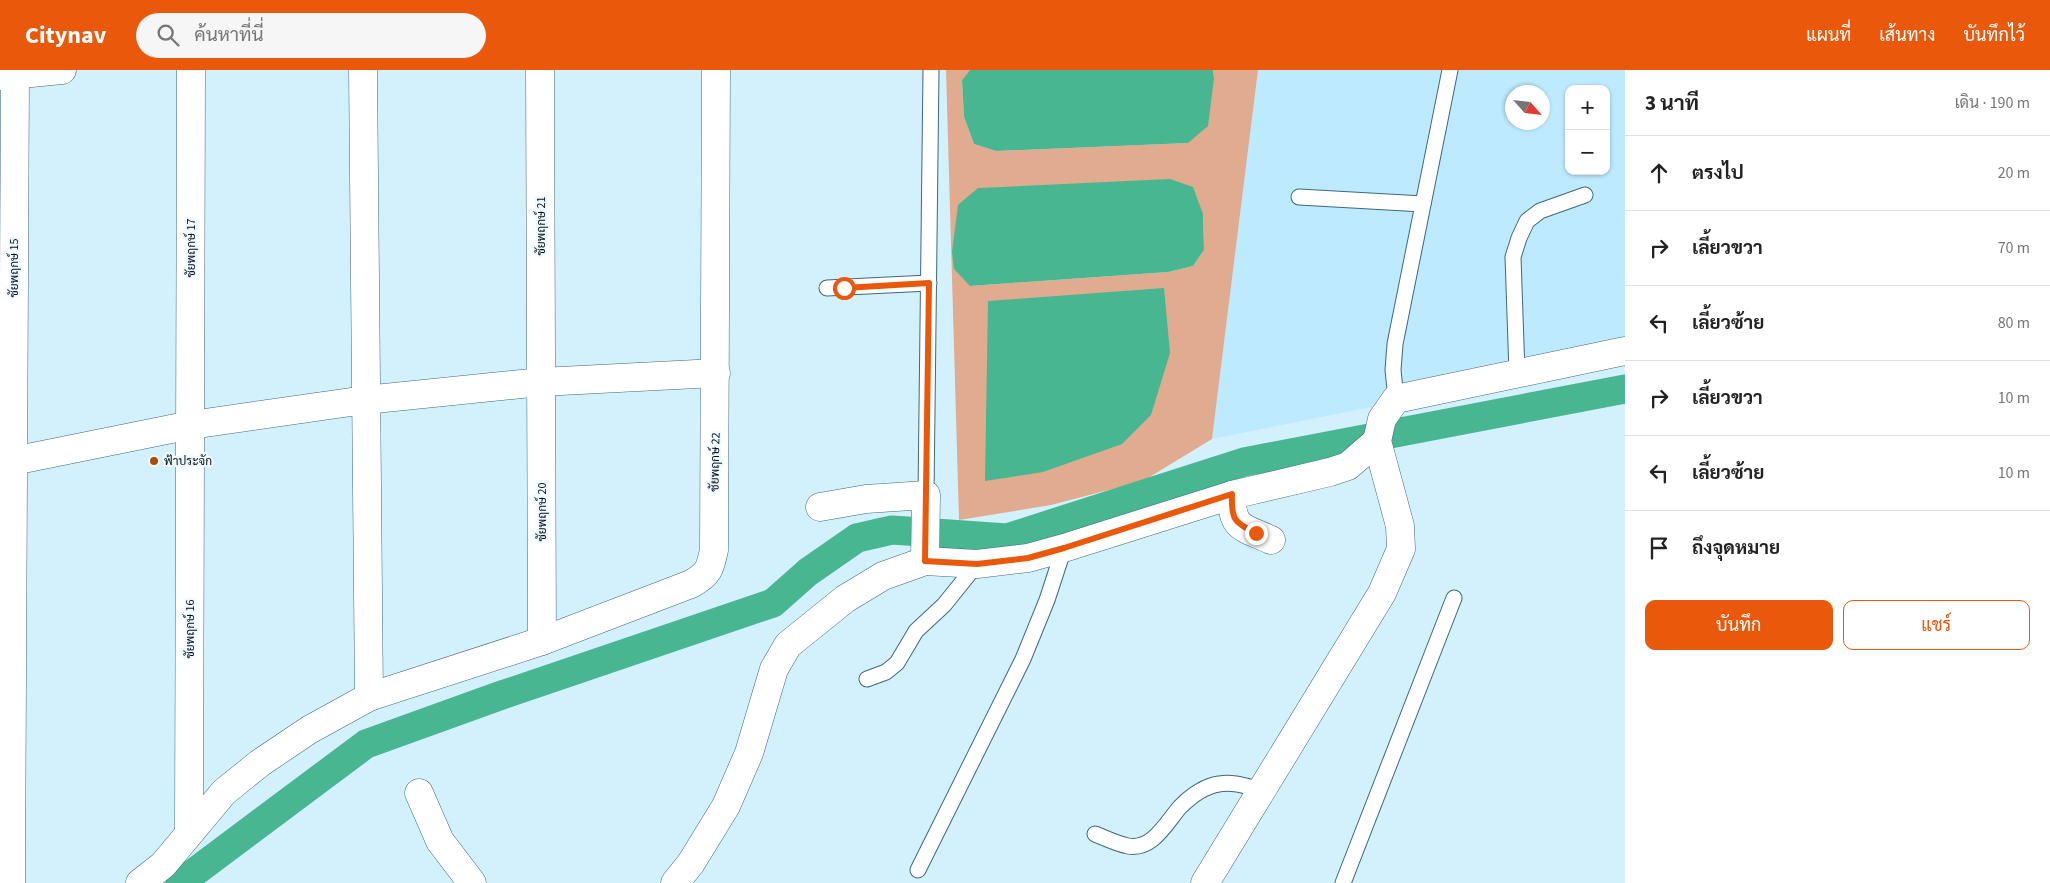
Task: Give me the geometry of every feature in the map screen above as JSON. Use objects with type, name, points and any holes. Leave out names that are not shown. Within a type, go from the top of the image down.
[{"type":"street","points":[[8,75],[62,70]]},
{"type":"street","name":"ชัยพฤกษ์ 17","points":[[191,70],[191,425]]},
{"type":"street","points":[[363,70],[368,698]]},
{"type":"street","name":"ชัยพฤกษ์ 21","points":[[540,70],[541,382]]},
{"type":"street","name":"ชัยพฤกษ์ 22","points":[[140,883],[163,864],[224,792],[270,754],[368,698],[542,641],[691,584],[702,578],[710,569],[714,550],[716,70]]},
{"type":"street","name":"ชัยพฤกษ์ 15","points":[[8,75],[7,462],[11,883]]},
{"type":"street","points":[[1204,883],[1382,592],[1401,549],[1400,526],[1377,441],[1382,419],[1396,399],[1625,351]]},
{"type":"street","points":[[7,462],[191,425],[365,400],[541,382],[716,373]]},
{"type":"street","name":"ชัยพฤกษ์ 20","points":[[541,382],[542,641]]},
{"type":"street","name":"ชัยพฤกษ์ 16","points":[[190,833],[191,425]]},
{"type":"street","points":[[675,883],[691,863],[726,806],[749,753],[774,669],[788,645],[845,599],[883,576],[925,561],[977,564],[1028,558],[1232,494],[1348,466],[1377,441]]},
{"type":"street","points":[[1232,494],[1231,512],[1234,520],[1242,527],[1271,540]]},
{"type":"street","points":[[820,507],[866,499],[926,495],[925,561]]},
{"type":"street","points":[[419,793],[440,842],[472,883]]},
{"type":"lane","points":[[926,495],[931,70]]},
{"type":"lane","points":[[1396,399],[1395,344],[1450,70]]},
{"type":"lane","points":[[1518,373],[1512,258],[1519,238],[1527,221],[1540,211],[1585,195]]},
{"type":"lane","points":[[1299,197],[1423,204]]},
{"type":"lane","points":[[827,288],[929,283]]},
{"type":"lane","points":[[918,870],[1023,659],[1047,600],[1064,548]]},
{"type":"lane","points":[[867,679],[886,672],[897,663],[916,631],[944,605],[977,564]]},
{"type":"lane","points":[[1343,883],[1454,598]]},
{"type":"lane","points":[[1095,834],[1127,846],[1141,845],[1158,835],[1181,806],[1204,789],[1220,783],[1238,784],[1261,790]]},
{"type":"shaded area","points":[[946,70],[970,70],[962,80],[964,117],[974,144],[996,151],[1188,143],[1214,78],[1213,70],[1258,70],[1212,439],[1143,481],[1051,505],[959,520]],"holes":[[[1203,214],[1204,250],[1193,266],[1168,272],[970,286]]]},
{"type":"shaded area","points":[[970,70],[1213,70],[1214,78],[1208,126],[1188,143],[996,151],[974,144],[964,117],[962,80]]},
{"type":"shaded area","points":[[1258,70],[1625,70],[1625,356],[1212,439]]},
{"type":"shaded area","points":[[1170,179],[1193,187],[1203,214],[1204,250],[1193,266],[1168,272],[970,286],[954,269],[952,252],[958,205],[978,188]]},
{"type":"shaded area","points":[[1164,288],[1170,353],[1151,415],[1122,444],[1043,472],[985,481],[988,301]]},
{"type":"waterway","points":[[180,883],[366,744],[499,696],[773,603],[808,572],[857,538],[892,530],[1007,538],[1244,462],[1625,389]]},
{"type":"place","name":"ฟ้าประจัก","points":[[154,461]]},
{"type":"route","points":[[844,288],[929,283],[925,561],[977,564],[1028,558],[1232,494],[1231,512],[1234,520],[1242,527],[1256,533]]}]
